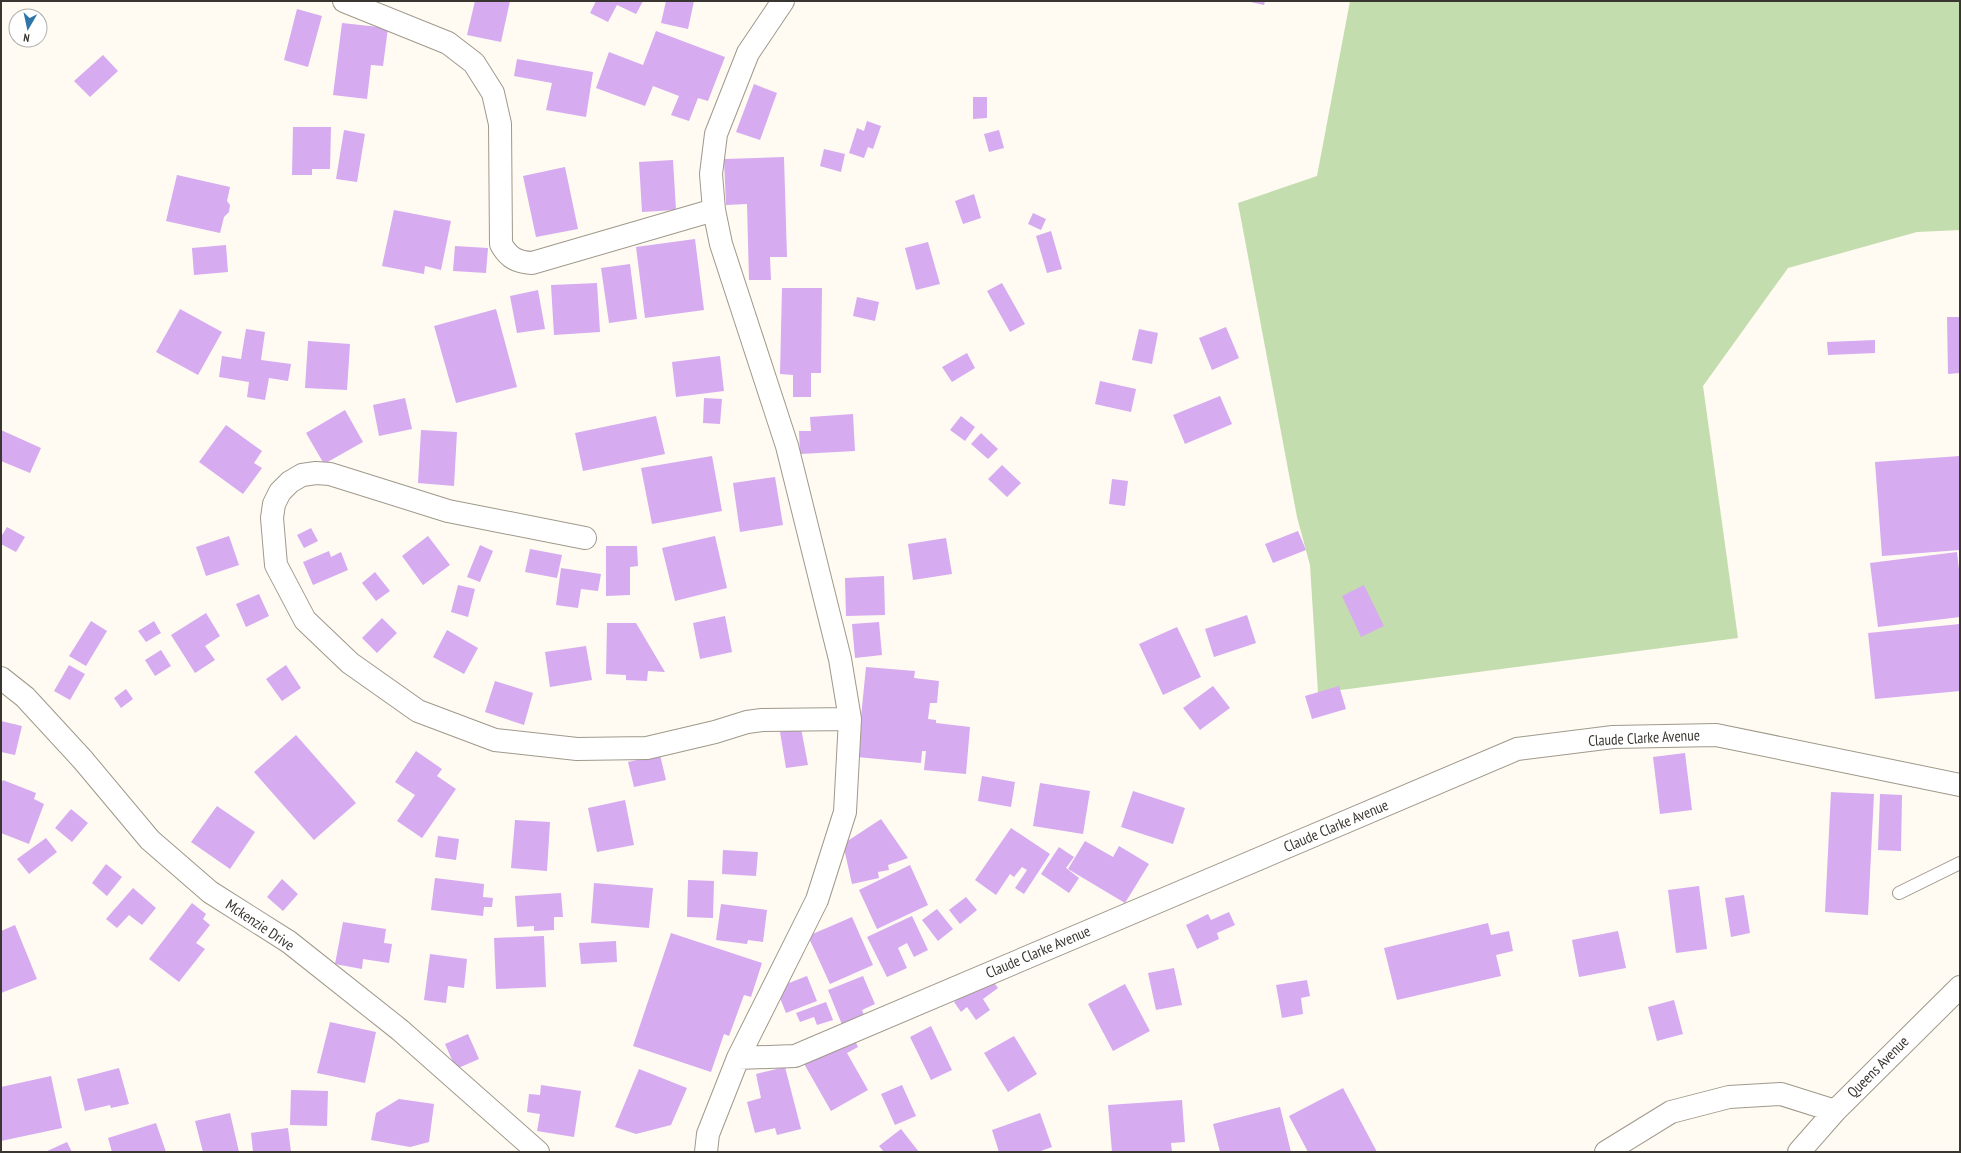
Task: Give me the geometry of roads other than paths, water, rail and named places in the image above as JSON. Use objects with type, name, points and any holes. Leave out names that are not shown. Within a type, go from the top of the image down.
[{"type":"street","points":[[344,1],[448,43],[474,63],[493,93],[500,124],[501,244],[505,252],[512,259],[522,263],[532,264],[714,210]]},
{"type":"street","points":[[706,1152],[708,1134],[738,1058],[817,900],[845,812],[850,719],[840,659],[787,446],[721,244],[714,210],[711,174],[716,134],[748,53],[783,1]]},
{"type":"street","points":[[585,538],[448,511],[330,474],[316,473],[302,475],[280,492],[274,504],[272,518],[276,565],[305,620],[350,663],[418,711],[495,740],[577,749],[647,748],[715,732],[747,722],[762,720],[850,719]]},
{"type":"street","name":"Mckenzie Drive","points":[[1,678],[25,697],[73,748],[150,840],[210,892],[289,942],[400,1030],[538,1152]]},
{"type":"street","name":"Claude Clarke Avenue","points":[[738,1058],[795,1056],[1517,749],[1613,736],[1716,735],[1960,785]]},
{"type":"street","name":"Queens Avenue","points":[[1799,1152],[1835,1111],[1960,987]]},
{"type":"street","points":[[1606,1152],[1671,1112],[1729,1097],[1781,1094],[1835,1111]]},
{"type":"lane","points":[[1899,893],[1960,863]]}]
